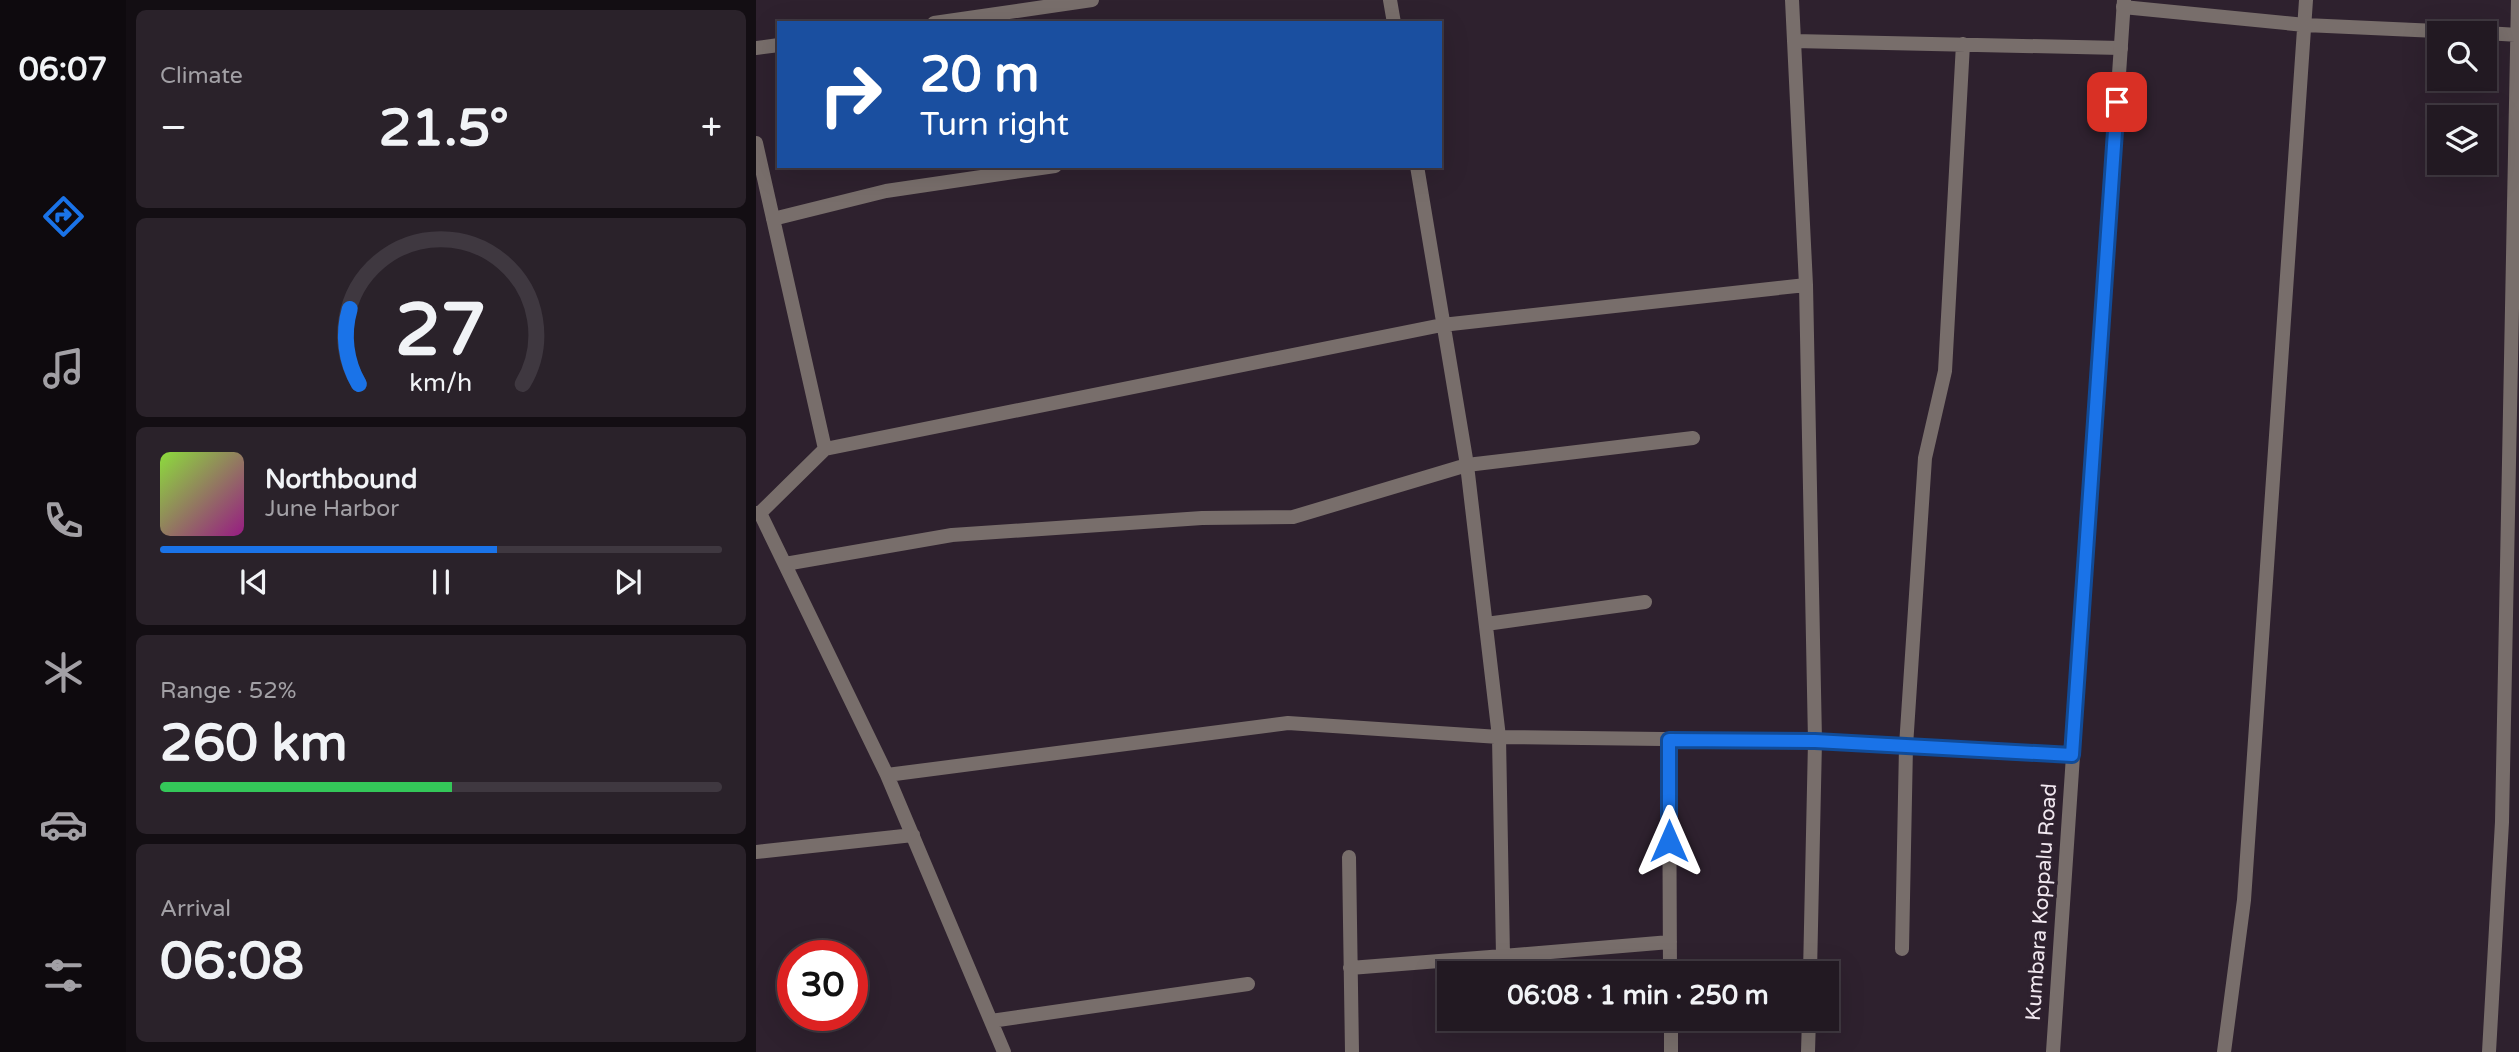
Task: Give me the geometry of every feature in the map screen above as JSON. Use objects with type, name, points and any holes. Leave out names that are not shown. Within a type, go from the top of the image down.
[{"type":"street","points":[[948,21],[1092,0]]},
{"type":"street","points":[[1390,0],[1394,21]]},
{"type":"street","points":[[1793,0],[1806,285],[1815,741],[1810,961]]},
{"type":"street","points":[[2224,1052],[2244,900],[2306,0]]},
{"type":"street","points":[[2489,1052],[2502,822],[2514,476],[2518,0]]},
{"type":"street","points":[[2124,4],[2305,25],[2427,30]]},
{"type":"street","name":"Kumbara Koppalu Road","points":[[2053,1052],[2124,4]]},
{"type":"street","points":[[2497,34],[2518,35]]},
{"type":"street","points":[[1794,41],[2121,48]]},
{"type":"street","points":[[1902,949],[1906,746],[1925,458],[1945,370],[1963,44]]},
{"type":"street","points":[[756,48],[777,45]]},
{"type":"street","points":[[756,143],[825,449]]},
{"type":"street","points":[[773,219],[886,191],[1041,168]]},
{"type":"street","points":[[1417,168],[1467,465],[1499,737],[1503,956]]},
{"type":"street","points":[[1004,1052],[887,775],[786,564],[758,513],[825,449],[1442,325],[1806,285]]},
{"type":"street","points":[[786,564],[952,535],[1202,518],[1293,517],[1467,465],[1693,438]]},
{"type":"street","points":[[1486,624],[1645,602]]},
{"type":"street","points":[[887,775],[1288,723],[1499,737],[1815,741],[2072,755]]},
{"type":"street","points":[[1669,740],[1670,961]]},
{"type":"street","points":[[2504,752],[2519,753]]},
{"type":"street","points":[[756,852],[913,835]]},
{"type":"street","points":[[1349,857],[1352,1052]]},
{"type":"street","points":[[1350,968],[1670,942]]},
{"type":"street","points":[[991,1021],[1248,984]]},
{"type":"street","points":[[1671,1031],[1671,1052]]},
{"type":"street","points":[[1808,1052],[1809,1031]]},
{"type":"route","points":[[1669,841],[1669,740],[1815,741],[2072,755],[2117,102]]}]
